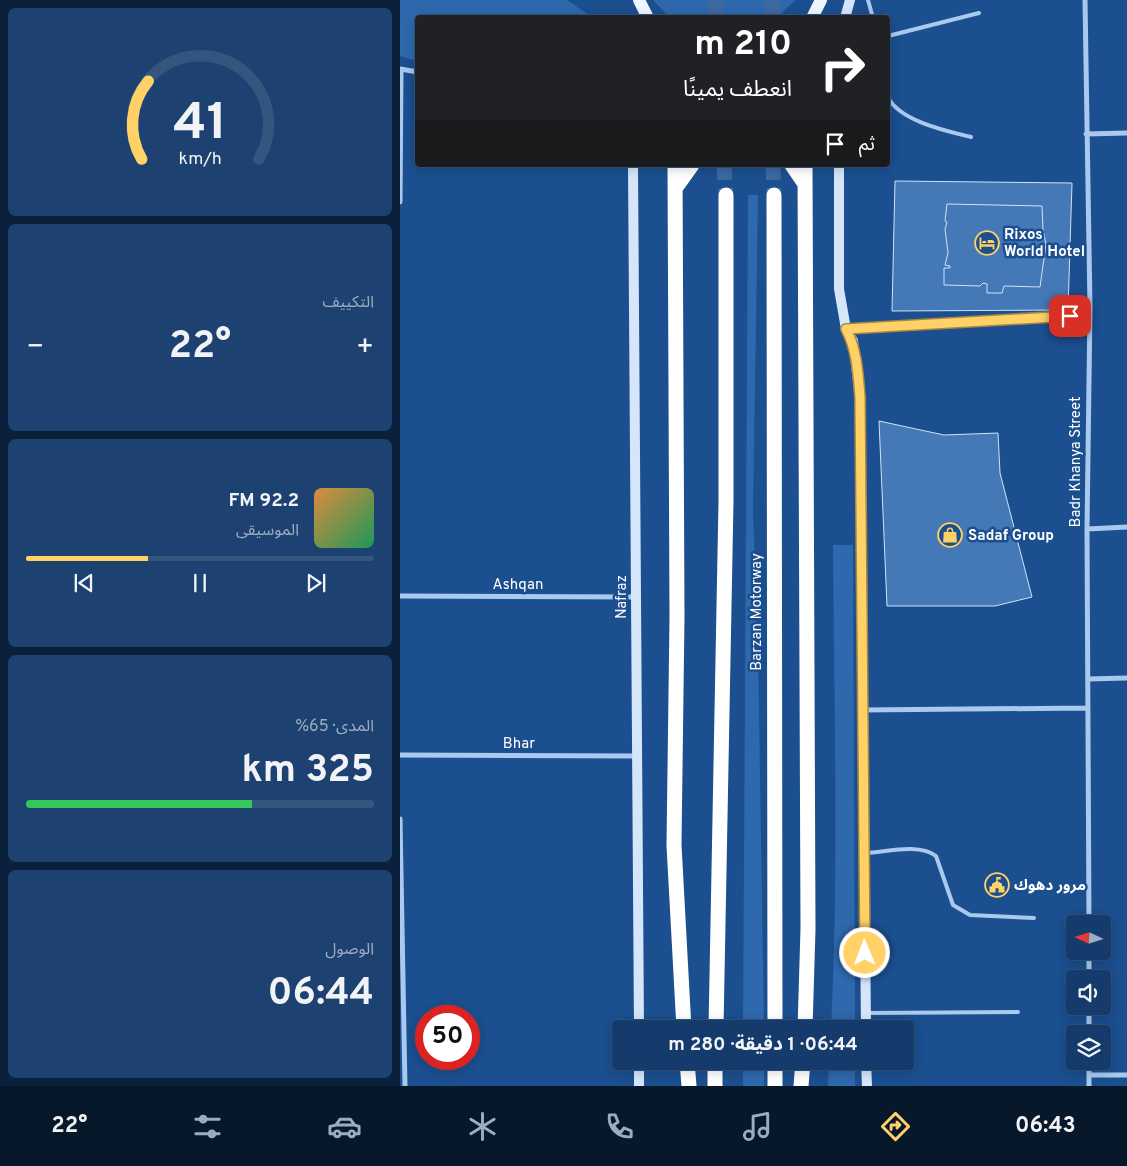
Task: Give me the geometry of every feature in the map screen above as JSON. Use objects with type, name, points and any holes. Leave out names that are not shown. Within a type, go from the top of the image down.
[{"type":"highway","points":[[675,167],[677,186],[677,617],[674,844],[684,1020]]},
{"type":"highway","points":[[677,186],[691,167]]},
{"type":"highway","points":[[793,167],[806,184]]},
{"type":"highway","points":[[805,167],[804,366],[808,929],[805,1020]]},
{"type":"highway","name":"Barzan Motorway","points":[[716,1020],[726,501],[726,195]]},
{"type":"highway","name":"Barzan Motorway","points":[[774,195],[775,1020]]},
{"type":"highway","points":[[688,1070],[689,1086]]},
{"type":"highway","points":[[715,1070],[715,1086]]},
{"type":"highway","points":[[775,1070],[776,1086]]},
{"type":"highway","points":[[800,1086],[802,1070]]},
{"type":"main road","points":[[628,0],[643,9]]},
{"type":"main road","points":[[814,15],[821,0]]},
{"type":"main road","points":[[846,15],[850,0]]},
{"type":"main road","name":"Nafraz","points":[[633,167],[639,1020]]},
{"type":"main road","points":[[839,167],[838,270],[846,329],[853,341],[858,369],[860,397],[861,710],[866,1020]]},
{"type":"main road","points":[[639,1070],[639,1086]]},
{"type":"main road","points":[[866,1070],[867,1086]]},
{"type":"street","name":"Badr Khanya Street","points":[[1085,0],[1090,308],[1087,529],[1088,915]]},
{"type":"street","points":[[400,202],[401,70],[415,72]]},
{"type":"street","points":[[1086,134],[1127,133]]},
{"type":"street","points":[[846,329],[1070,316],[1090,308]]},
{"type":"street","points":[[1087,529],[1127,527]]},
{"type":"street","name":"Ashqan","points":[[400,596],[636,597]]},
{"type":"street","points":[[1088,680],[1127,678]]},
{"type":"street","points":[[861,710],[1088,708]]},
{"type":"street","name":"Bhar","points":[[400,755],[637,756]]},
{"type":"street","points":[[400,820],[405,1086]]},
{"type":"street","points":[[1089,1070],[1089,1086]]},
{"type":"street","points":[[1089,1075],[1127,1075]]},
{"type":"lane","points":[[868,0],[872,15]]},
{"type":"lane","points":[[890,36],[980,13]]},
{"type":"lane","points":[[890,103],[928,126],[971,137]]},
{"type":"lane","points":[[864,854],[913,849],[930,852],[936,856],[953,905],[970,915],[1034,918]]},
{"type":"lane","points":[[866,1013],[1018,1012]]},
{"type":"shaded area","points":[[400,0],[567,0],[589,15],[415,15],[415,60],[400,56]]},
{"type":"shaded area","points":[[653,0],[795,0],[780,15],[667,15]]},
{"type":"shaded area","points":[[748,195],[758,195],[753,510],[758,649],[764,1020],[743,1020]]},
{"type":"shaded area","points":[[833,545],[853,545],[855,1020],[831,1020],[835,908]]},
{"type":"shaded area","points":[[743,1070],[764,1070],[764,1086],[743,1086]]},
{"type":"shaded area","points":[[829,1070],[855,1070],[855,1086],[828,1086]]},
{"type":"building","points":[[895,181],[1072,183],[1068,310],[892,311]]},
{"type":"building","name":"Rixos World Hotel","points":[[947,204],[1042,206],[1043,230],[1046,244],[1040,287],[1004,286],[1002,293],[987,293],[987,284],[983,283],[980,286],[944,285],[944,268],[950,268],[950,266],[945,265],[948,253],[945,229]]},
{"type":"building","name":"Sadaf Group","points":[[879,421],[944,435],[998,433],[1000,473],[1032,597],[995,606],[887,606]]},
{"type":"tunnel","points":[[716,0],[716,15]]},
{"type":"tunnel","points":[[772,0],[772,15]]},
{"type":"tunnel","points":[[724,167],[726,195]]},
{"type":"tunnel","points":[[773,167],[774,195]]},
{"type":"place","name":"Rixos World Hotel","points":[[987,243]]},
{"type":"place","name":"Sadaf Group","points":[[950,535]]},
{"type":"place","name":"مرور دهوك","points":[[997,885]]},
{"type":"route","points":[[865,953],[859,472],[860,397],[853,341],[846,329],[1070,316]]}]
